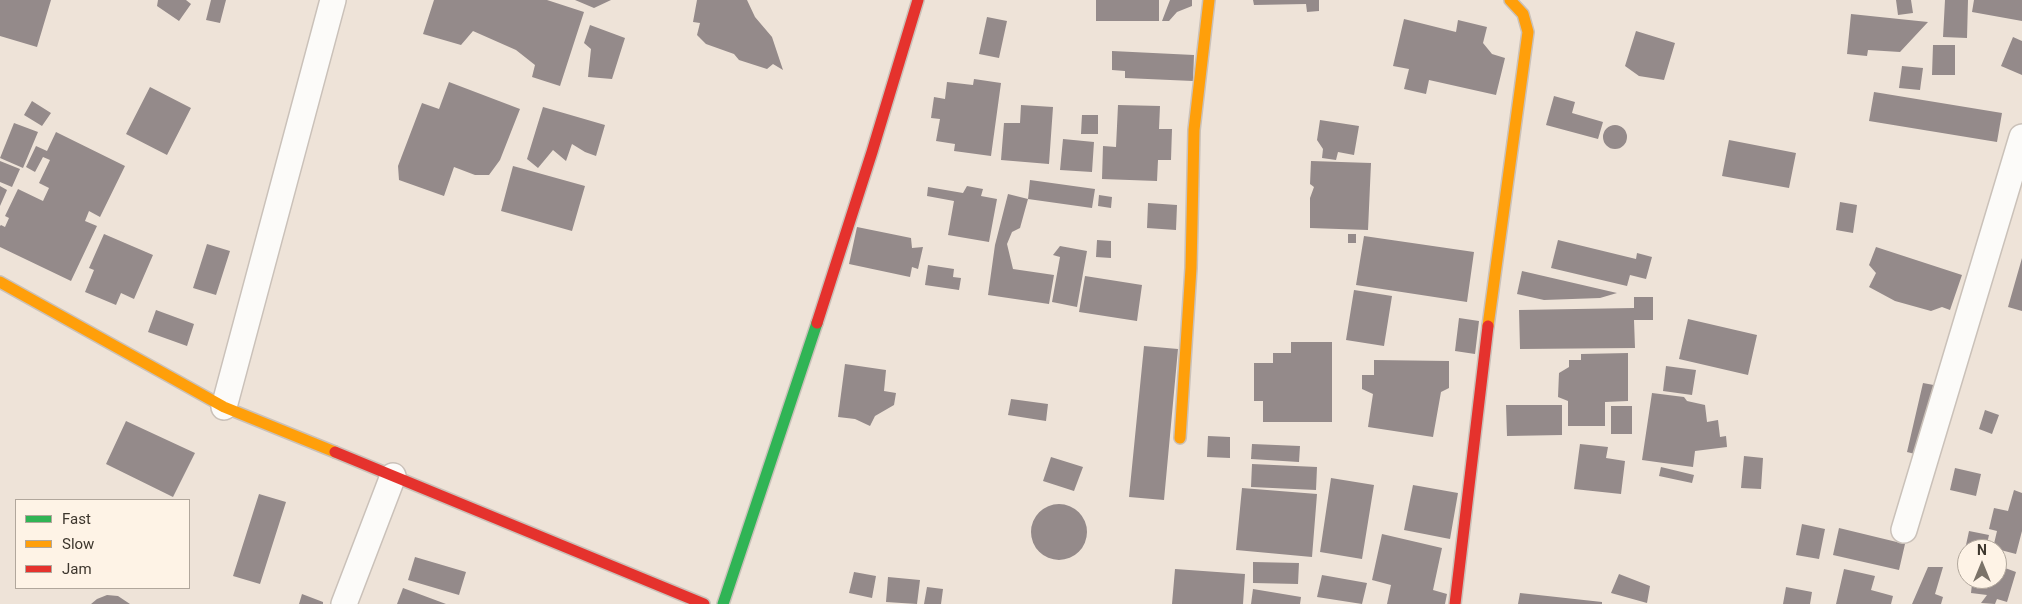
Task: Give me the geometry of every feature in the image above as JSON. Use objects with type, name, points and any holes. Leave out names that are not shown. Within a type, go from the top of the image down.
[{"type":"street","points":[[224,407],[333,0]]},
{"type":"street","points":[[723,604],[828,292],[888,104],[918,0]]},
{"type":"street","points":[[1180,438],[1190,268],[1194,130],[1209,0]]},
{"type":"street","points":[[1455,604],[1494,275],[1528,32],[1525,14],[1510,0]]},
{"type":"street","points":[[1904,530],[2022,137]]},
{"type":"street","points":[[0,282],[224,407],[704,604]]},
{"type":"street","points":[[344,604],[393,476]]},
{"type":"building","points":[[0,0],[51,0],[37,47],[0,36]]},
{"type":"building","points":[[158,0],[186,0],[191,4],[179,21],[157,6]]},
{"type":"building","points":[[211,0],[226,0],[220,23],[206,20]]},
{"type":"building","points":[[434,0],[547,0],[584,12],[560,86],[532,77],[535,65],[516,50],[473,31],[461,45],[423,34]]},
{"type":"building","points":[[575,0],[611,0],[594,8]]},
{"type":"building","points":[[697,0],[747,0],[755,17],[772,37],[783,70],[773,64],[767,69],[739,60],[734,54],[706,44],[697,35],[700,23],[693,22]]},
{"type":"building","points":[[1096,0],[1159,0],[1159,21],[1096,21]]},
{"type":"building","points":[[1170,0],[1192,0],[1192,6],[1177,12],[1169,21],[1162,21]]},
{"type":"building","points":[[1253,0],[1319,0],[1319,11],[1307,12],[1306,4],[1254,5]]},
{"type":"building","points":[[1896,0],[1911,0],[1913,13],[1898,15]]},
{"type":"building","points":[[1945,0],[1968,0],[1967,38],[1943,37]]},
{"type":"building","points":[[1974,0],[2022,0],[2022,21],[1972,12]]},
{"type":"building","points":[[1851,14],[1928,22],[1900,52],[1868,50],[1867,56],[1847,54]]},
{"type":"building","points":[[987,17],[1007,21],[999,58],[979,54]]},
{"type":"building","points":[[1404,19],[1456,32],[1458,20],[1487,27],[1483,43],[1492,54],[1505,58],[1496,95],[1429,80],[1426,94],[1404,89],[1409,69],[1393,66]]},
{"type":"building","points":[[590,25],[625,38],[612,79],[588,77],[591,49],[584,43]]},
{"type":"building","points":[[1636,31],[1675,43],[1664,80],[1639,76],[1625,66]]},
{"type":"building","points":[[2013,37],[2022,41],[2022,75],[2001,66]]},
{"type":"building","points":[[1933,45],[1955,45],[1955,75],[1932,75]]},
{"type":"building","points":[[1112,51],[1194,55],[1193,81],[1125,78],[1125,71],[1112,70]]},
{"type":"building","points":[[1902,66],[1923,68],[1920,90],[1899,88]]},
{"type":"building","points":[[974,79],[1001,83],[991,156],[954,151],[955,144],[936,141],[940,119],[931,118],[934,97],[945,99],[947,82],[973,85]]},
{"type":"building","points":[[449,82],[520,109],[500,160],[489,175],[475,175],[454,167],[444,196],[399,180],[398,166],[422,103],[439,109]]},
{"type":"building","points":[[150,87],[191,108],[167,155],[126,134]]},
{"type":"building","points":[[1874,92],[2002,113],[1997,142],[1869,121]]},
{"type":"building","points":[[1554,96],[1575,102],[1572,113],[1603,122],[1598,139],[1546,125]]},
{"type":"building","points":[[32,101],[51,113],[42,126],[24,115]]},
{"type":"building","points":[[1021,105],[1053,107],[1049,164],[1001,160],[1004,123],[1020,123]]},
{"type":"building","points":[[1118,105],[1160,106],[1159,129],[1172,129],[1171,160],[1158,160],[1157,181],[1102,179],[1103,146],[1116,147]]},
{"type":"building","points":[[543,107],[605,125],[596,156],[572,144],[566,161],[553,150],[538,168],[527,159]]},
{"type":"building","points":[[1082,115],[1098,115],[1098,134],[1081,134]]},
{"type":"building","points":[[1320,120],[1359,126],[1354,155],[1338,152],[1336,160],[1322,158],[1323,149],[1317,140]]},
{"type":"building","points":[[14,123],[38,132],[23,168],[0,158]]},
{"type":"building","points":[[1615,125],[1620,126],[1626,132],[1626,142],[1620,148],[1615,149],[1610,148],[1604,142],[1603,137],[1604,132],[1610,126]]},
{"type":"building","points":[[56,132],[125,166],[100,217],[89,211],[85,221],[97,226],[71,281],[0,247],[0,226],[5,227],[9,218],[5,216],[18,189],[43,201],[49,188],[39,183],[50,160],[43,157],[35,172],[26,167],[36,146],[47,151]]},
{"type":"building","points":[[1063,139],[1094,142],[1092,172],[1060,170]]},
{"type":"building","points":[[1729,140],[1796,153],[1789,188],[1722,176]]},
{"type":"building","points":[[0,161],[20,169],[12,187],[0,182]]},
{"type":"building","points":[[1311,161],[1371,163],[1368,230],[1310,228],[1310,198],[1314,187],[1310,184]]},
{"type":"building","points":[[513,166],[585,186],[572,231],[501,211]]},
{"type":"building","points":[[1030,180],[1095,189],[1092,208],[1028,199]]},
{"type":"building","points":[[0,186],[7,190],[0,206]]},
{"type":"building","points":[[967,186],[983,189],[981,196],[997,199],[989,242],[948,235],[954,201],[927,196],[928,187],[963,193]]},
{"type":"building","points":[[1008,194],[1028,199],[1020,228],[1012,232],[1007,244],[1013,269],[1054,275],[1049,304],[988,295],[995,245]]},
{"type":"building","points":[[1099,195],[1112,197],[1111,208],[1098,206]]},
{"type":"building","points":[[1840,202],[1857,205],[1853,233],[1836,230]]},
{"type":"building","points":[[1148,203],[1177,205],[1176,230],[1147,228]]},
{"type":"building","points":[[857,227],[911,238],[912,248],[923,247],[918,269],[912,267],[910,277],[849,264]]},
{"type":"building","points":[[104,234],[153,255],[134,299],[121,293],[116,305],[85,292],[94,270],[89,268]]},
{"type":"building","points":[[1348,234],[1356,234],[1356,243],[1348,243]]},
{"type":"building","points":[[1364,236],[1474,252],[1467,302],[1356,285]]},
{"type":"building","points":[[1097,240],[1111,241],[1111,258],[1096,257]]},
{"type":"building","points":[[1558,240],[1636,259],[1637,253],[1652,257],[1646,279],[1630,275],[1627,286],[1551,268]]},
{"type":"building","points":[[207,244],[230,251],[216,295],[193,288]]},
{"type":"building","points":[[1060,246],[1087,251],[1077,307],[1052,302],[1060,257],[1053,255]]},
{"type":"building","points":[[1876,247],[1962,275],[1950,310],[1942,307],[1931,311],[1895,301],[1869,287],[1876,273],[1869,265]]},
{"type":"building","points":[[2022,258],[2022,311],[2008,307]]},
{"type":"building","points":[[928,265],[954,269],[953,277],[961,278],[959,290],[925,285]]},
{"type":"building","points":[[1522,271],[1617,293],[1600,298],[1544,300],[1517,294]]},
{"type":"building","points":[[1085,276],[1142,285],[1137,321],[1079,312]]},
{"type":"building","points":[[1354,290],[1392,296],[1384,346],[1346,340]]},
{"type":"building","points":[[1634,297],[1653,297],[1653,320],[1634,320],[1635,348],[1520,349],[1519,310],[1634,308]]},
{"type":"building","points":[[156,310],[194,324],[187,346],[148,332]]},
{"type":"building","points":[[1459,318],[1479,321],[1475,354],[1455,351]]},
{"type":"building","points":[[1688,319],[1757,335],[1748,375],[1679,359]]},
{"type":"building","points":[[1291,342],[1332,342],[1332,422],[1263,422],[1263,401],[1254,401],[1254,363],[1273,363],[1273,353],[1291,353]]},
{"type":"building","points":[[1144,346],[1178,349],[1164,500],[1129,497]]},
{"type":"building","points":[[1628,353],[1628,401],[1605,402],[1605,426],[1568,426],[1568,401],[1558,397],[1559,373],[1569,367],[1569,360],[1581,360],[1581,354]]},
{"type":"building","points":[[1374,360],[1449,361],[1449,388],[1441,392],[1433,437],[1368,427],[1373,394],[1362,389],[1362,375],[1374,375]]},
{"type":"building","points":[[845,364],[886,370],[884,391],[896,393],[894,405],[875,416],[870,426],[855,419],[838,417]]},
{"type":"building","points":[[1666,366],[1696,370],[1692,395],[1663,391]]},
{"type":"building","points":[[1923,383],[1939,386],[1923,456],[1907,452]]},
{"type":"building","points":[[1652,393],[1684,397],[1687,401],[1705,405],[1707,422],[1718,420],[1720,437],[1726,436],[1727,447],[1695,451],[1693,467],[1642,460]]},
{"type":"building","points":[[1011,399],[1048,404],[1046,421],[1008,415]]},
{"type":"building","points":[[1506,405],[1562,405],[1562,435],[1507,436]]},
{"type":"building","points":[[1611,406],[1632,406],[1632,434],[1611,434]]},
{"type":"building","points":[[1985,410],[1999,415],[1992,434],[1979,429]]},
{"type":"building","points":[[126,421],[195,453],[173,497],[106,464]]},
{"type":"building","points":[[1208,436],[1230,437],[1230,458],[1207,457]]},
{"type":"building","points":[[1252,444],[1300,446],[1299,462],[1251,459]]},
{"type":"building","points":[[1580,444],[1608,447],[1606,458],[1625,461],[1621,494],[1574,489]]},
{"type":"building","points":[[1744,456],[1763,458],[1761,489],[1741,488]]},
{"type":"building","points":[[1051,457],[1083,467],[1074,491],[1043,481]]},
{"type":"building","points":[[1252,464],[1317,467],[1316,490],[1251,487]]},
{"type":"building","points":[[1661,467],[1694,475],[1692,483],[1659,476]]},
{"type":"building","points":[[1955,468],[1981,474],[1976,496],[1950,490]]},
{"type":"building","points":[[1331,478],[1374,485],[1362,559],[1320,552]]},
{"type":"building","points":[[1413,485],[1458,493],[1450,539],[1404,530]]},
{"type":"building","points":[[1242,488],[1317,494],[1312,557],[1236,550]]},
{"type":"building","points":[[2014,490],[2022,493],[2022,531],[2016,554],[2007,552],[2007,539],[1995,539],[1997,531],[1989,529],[1994,508],[2008,511]]},
{"type":"building","points":[[259,494],[286,502],[260,584],[233,576]]},
{"type":"building","points":[[1059,504],[1070,506],[1079,512],[1085,521],[1087,532],[1085,543],[1079,552],[1070,558],[1059,560],[1048,558],[1039,552],[1033,543],[1031,532],[1033,521],[1039,512],[1048,506]]},
{"type":"building","points":[[1802,524],[1825,529],[1819,559],[1796,555]]},
{"type":"building","points":[[1839,528],[1905,544],[1899,570],[1833,555]]},
{"type":"building","points":[[1969,531],[1989,535],[1988,539],[1967,539]]},
{"type":"building","points":[[1382,534],[1442,548],[1433,590],[1447,594],[1445,604],[1387,604],[1391,585],[1372,580]]},
{"type":"building","points":[[415,557],[466,572],[459,595],[408,580]]},
{"type":"building","points":[[1253,562],[1299,563],[1298,584],[1253,583]]},
{"type":"building","points":[[1928,567],[1943,567],[1935,594],[1943,597],[1941,604],[1912,604]]},
{"type":"building","points":[[1175,569],[1245,574],[1243,604],[1172,604]]},
{"type":"building","points":[[1844,569],[1875,576],[1871,590],[1893,596],[1891,604],[1836,604]]},
{"type":"building","points":[[2007,569],[2016,572],[2007,602],[1997,599],[1995,604],[1981,603],[1987,595],[1971,593],[1971,589],[2007,589]]},
{"type":"building","points":[[854,572],[876,576],[872,598],[849,593]]},
{"type":"building","points":[[1619,574],[1650,586],[1647,603],[1611,593]]},
{"type":"building","points":[[1322,575],[1367,583],[1362,604],[1317,597]]},
{"type":"building","points":[[888,577],[920,580],[917,604],[886,602]]},
{"type":"building","points":[[927,587],[943,589],[941,604],[924,604]]},
{"type":"building","points":[[1786,587],[1812,592],[1810,604],[1783,604]]},
{"type":"building","points":[[403,588],[446,604],[397,604]]},
{"type":"building","points":[[1253,589],[1301,597],[1300,604],[1251,604]]},
{"type":"building","points":[[1520,593],[1602,602],[1602,604],[1518,604]]},
{"type":"building","points":[[302,594],[323,602],[323,604],[299,604]]},
{"type":"building","points":[[107,595],[118,596],[130,604],[91,604]]},
{"type":"traffic: fast","points":[[723,604],[817,323]]},
{"type":"traffic: slow","points":[[1180,438],[1191,268],[1194,130],[1209,0]]},
{"type":"traffic: slow","points":[[1488,326],[1528,32],[1523,14],[1510,0]]},
{"type":"traffic: slow","points":[[0,282],[224,407],[335,452]]},
{"type":"traffic: jam","points":[[817,323],[918,0]]},
{"type":"traffic: jam","points":[[1455,604],[1488,326]]},
{"type":"traffic: jam","points":[[335,452],[704,604]]}]
